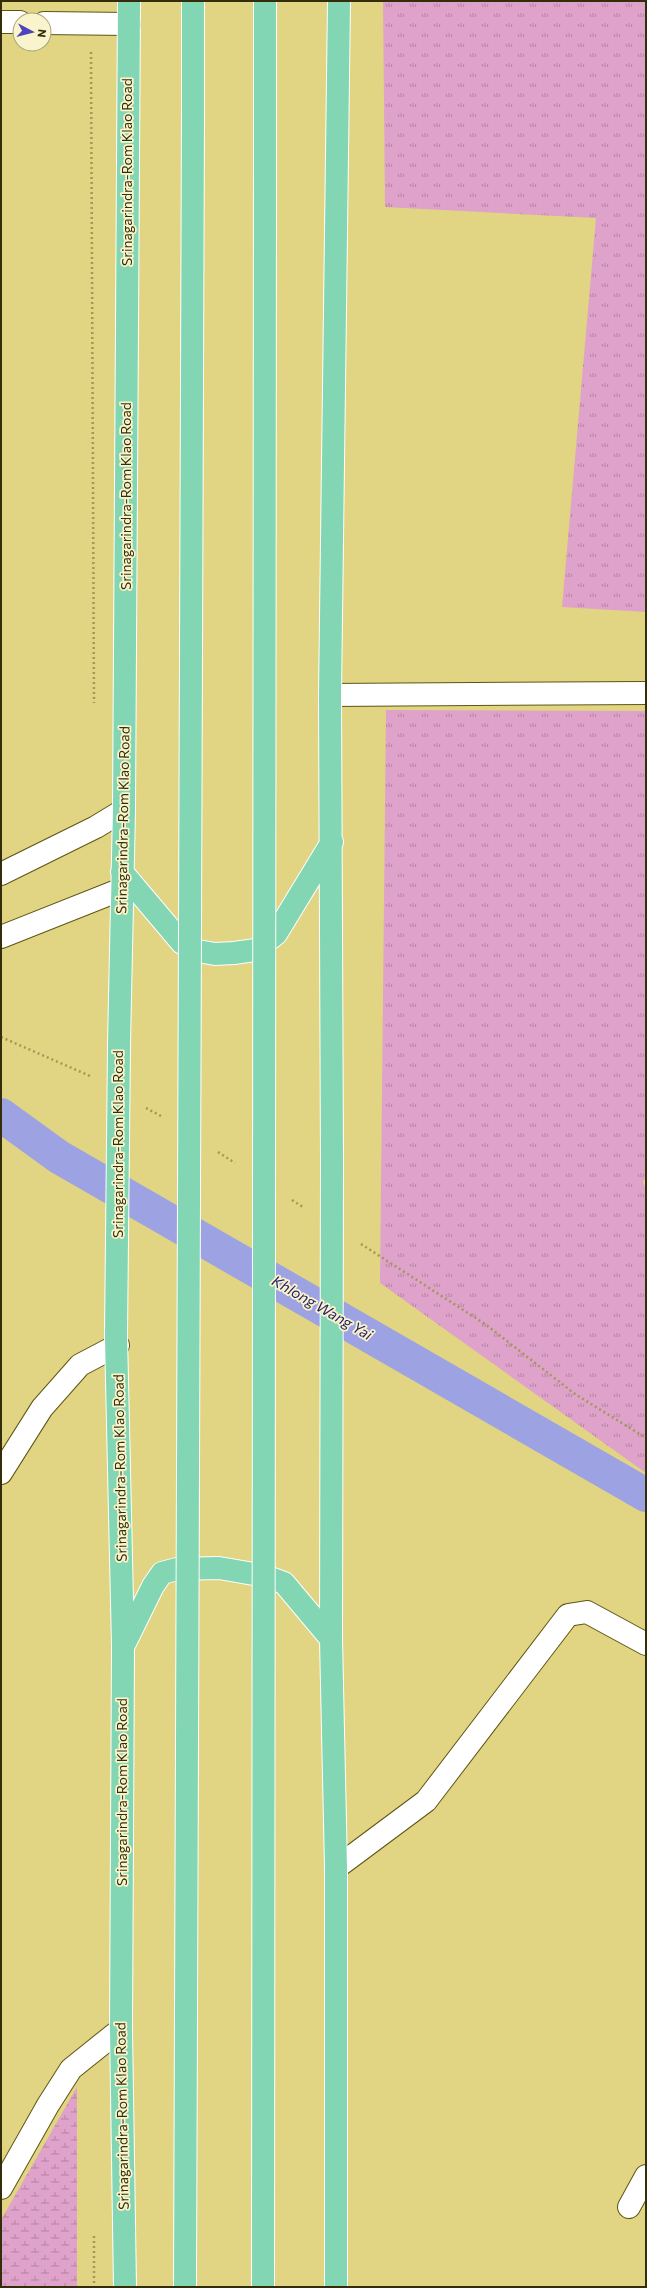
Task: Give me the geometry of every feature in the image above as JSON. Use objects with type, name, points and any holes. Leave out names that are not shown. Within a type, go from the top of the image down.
[{"type":"main road","name":"Srinagarindra-Rom Klao Road","points":[[125,2287],[121,2029],[123,1646],[117,1341],[118,1045],[124,810],[129,1]]},
{"type":"main road","points":[[185,2287],[193,1]]},
{"type":"main road","points":[[263,2287],[265,1]]},
{"type":"main road","points":[[336,2287],[336,1868],[331,1639],[332,842],[330,695],[339,1]]},
{"type":"main road","points":[[122,880],[182,943],[204,952],[215,954],[256,950],[276,934],[332,842]]},
{"type":"main road","points":[[123,1646],[162,1573],[177,1569],[219,1568],[265,1576],[284,1583],[331,1639]]},
{"type":"street","points":[[1,22],[12,22]]},
{"type":"street","points":[[52,23],[129,24]]},
{"type":"street","points":[[330,695],[646,693]]},
{"type":"street","points":[[1,874],[96,827],[124,810]]},
{"type":"street","points":[[1,937],[122,880]]},
{"type":"street","points":[[1,1474],[42,1408],[80,1365],[117,1341]]},
{"type":"street","points":[[336,1868],[426,1801],[568,1615],[587,1612],[646,1644]]},
{"type":"street","points":[[1,2188],[48,2105],[71,2069],[121,2029]]},
{"type":"street","points":[[629,2207],[646,2176]]},
{"type":"path","points":[[91,23],[94,709]]},
{"type":"green space","points":[[383,1],[646,1],[646,612],[562,607],[596,218],[385,207]]},
{"type":"green space","points":[[386,710],[646,711],[646,1177],[643,1182],[646,1190],[646,1473],[380,1283]]},
{"type":"green space","points":[[77,2087],[77,2287],[1,2287],[1,2220]]},
{"type":"waterway","name":"Khlong Wang Yai","points":[[1,1115],[59,1157],[646,1495]]}]
